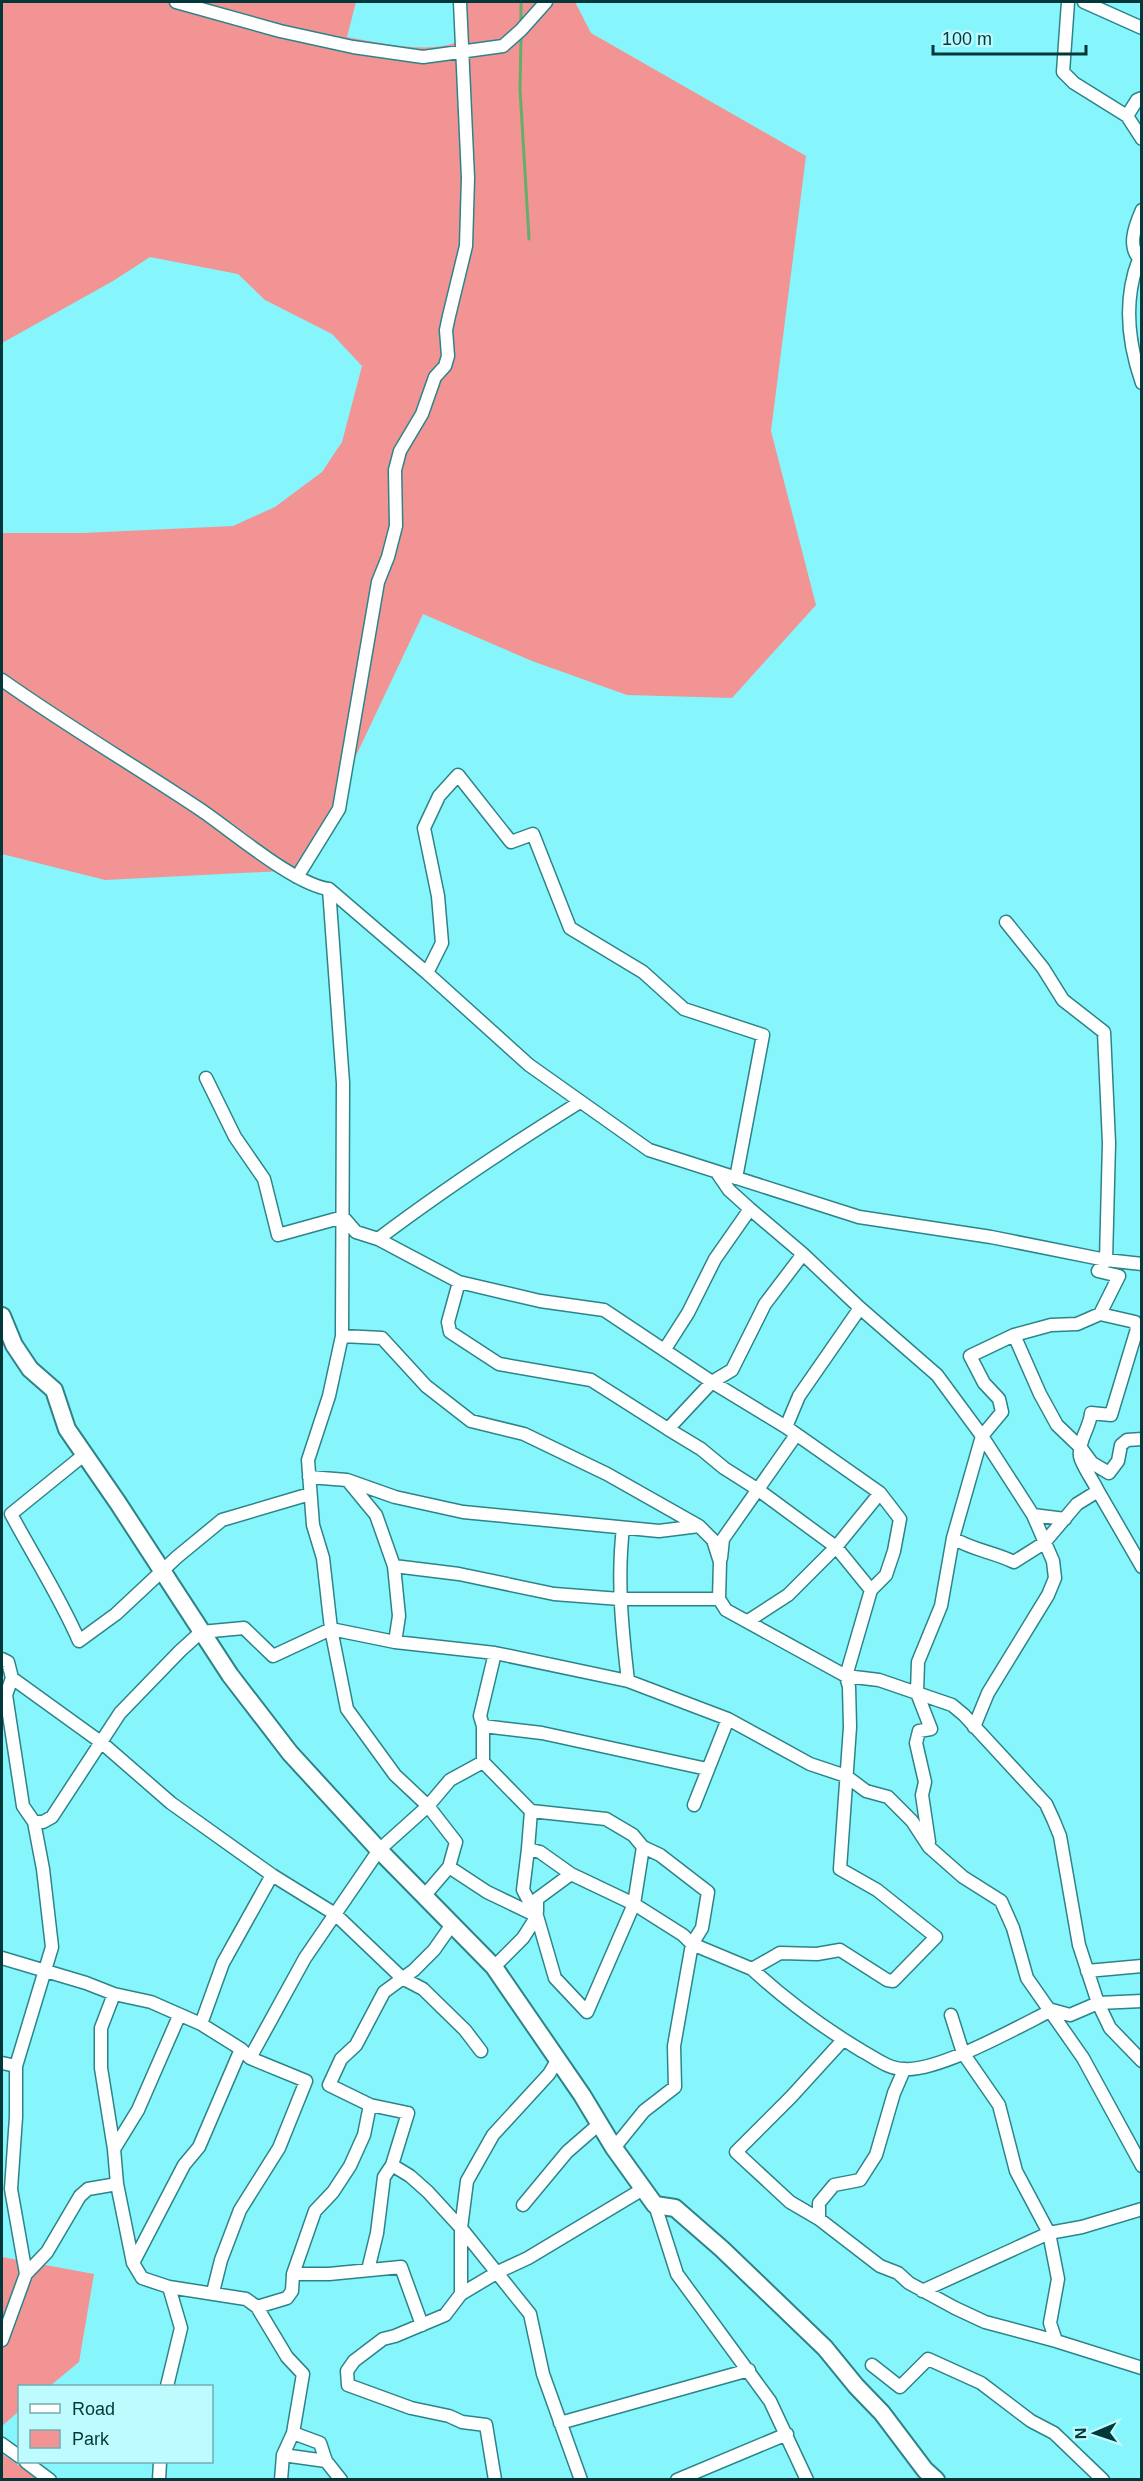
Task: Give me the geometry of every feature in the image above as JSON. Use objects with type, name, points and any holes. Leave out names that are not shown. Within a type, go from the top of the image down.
[{"type":"street","points":[[176,2],[280,31],[353,47],[423,57],[503,46],[546,2]]},
{"type":"street","points":[[297,877],[339,809],[378,582],[388,557],[396,526],[395,471],[400,451],[422,414],[435,377],[445,366],[448,356],[446,330],[466,246],[468,178],[460,2]]},
{"type":"street","points":[[1068,2],[1063,72],[1074,83],[1127,116],[1142,139]]},
{"type":"street","points":[[1084,2],[1142,28]]},
{"type":"street","points":[[1127,116],[1137,100],[1142,98]]},
{"type":"street","points":[[1142,210],[1134,229],[1133,249],[1140,260],[1131,279],[1129,314],[1133,359],[1142,383]]},
{"type":"street","points":[[2,680],[56,718],[201,810],[297,877],[319,888],[329,889],[529,1065],[649,1150],[718,1174],[859,1217],[991,1237],[1106,1260],[1142,1264]]},
{"type":"street","points":[[427,973],[442,943],[438,896],[424,828],[439,796],[458,775],[512,842],[533,834],[570,928],[644,972],[684,1009],[763,1035],[736,1178]]},
{"type":"street","points":[[329,889],[342,1083],[342,1336],[329,1396],[308,1460],[310,1494],[313,1525],[323,1558],[331,1629],[347,1709],[395,1775],[428,1806],[456,1842],[449,1867],[425,1895]]},
{"type":"street","points":[[1006,922],[1043,968],[1063,1000],[1104,1032],[1109,1143],[1106,1260],[1098,1271],[1119,1276],[1100,1314]]},
{"type":"street","points":[[206,1078],[235,1137],[264,1179],[278,1235],[343,1217]]},
{"type":"street","points":[[378,1239],[512,1144],[580,1102]]},
{"type":"street","points":[[718,1174],[729,1190],[938,1375],[982,1436],[1033,1515],[1053,1561],[1055,1578],[1048,1595],[988,1693],[974,1727]]},
{"type":"street","points":[[665,1349],[688,1313],[715,1259],[750,1209]]},
{"type":"street","points":[[343,1217],[356,1232],[378,1239],[459,1282],[540,1301],[604,1310],[791,1431],[880,1493],[900,1519],[886,1575],[871,1590],[846,1676],[850,1707],[840,1869],[877,1890],[936,1937],[893,1981],[887,1980],[840,1950],[818,1954],[780,1953],[752,1969]]},
{"type":"street","points":[[668,1429],[712,1382],[732,1370],[765,1304],[803,1254]]},
{"type":"street","points":[[459,1282],[448,1322],[450,1332],[499,1364],[591,1380],[701,1449],[724,1468],[757,1489],[836,1547],[871,1590]]},
{"type":"street","points":[[861,1308],[799,1396],[791,1431],[757,1489],[723,1539],[719,1599],[726,1610],[846,1676],[879,1680],[952,1705],[1046,1804],[1060,1836],[1079,1946],[1098,2003],[1110,2028],[1142,2061]]},
{"type":"street","points":[[929,1847],[922,1796],[925,1782],[916,1743],[919,1731],[931,1729],[917,1693],[918,1662],[941,1606],[953,1538],[982,1436],[1002,1412],[1002,1407],[993,1391],[984,1383],[970,1356],[1014,1335],[1051,1325],[1077,1324],[1100,1314],[1135,1322],[1137,1329],[1111,1415],[1091,1413],[1090,1424],[1084,1431],[1080,1457],[1142,1567]]},
{"type":"street","points":[[2,1316],[14,1345],[30,1369],[54,1390],[67,1429],[230,1675],[290,1753],[494,1967],[582,2095],[598,2125],[655,2205],[677,2274],[770,2401],[807,2480]]},
{"type":"street","points":[[1014,1335],[1040,1394],[1058,1425],[1081,1448],[1092,1463],[1109,1473],[1118,1461],[1121,1445],[1127,1440],[1142,1439]]},
{"type":"street","points":[[342,1336],[382,1338],[426,1386],[471,1421],[524,1434],[607,1474],[699,1526],[713,1539],[720,1562]]},
{"type":"street","points":[[85,1454],[11,1514],[40,1569],[61,1600],[79,1641],[116,1614],[222,1520],[310,1494]]},
{"type":"street","points":[[309,1477],[347,1480],[395,1497],[463,1512],[623,1528],[658,1530],[699,1526]]},
{"type":"street","points":[[347,1480],[376,1515],[394,1566],[399,1616],[395,1642]]},
{"type":"street","points":[[953,1538],[969,1548],[993,1552],[1014,1562],[1044,1543],[1077,1504],[1098,1491]]},
{"type":"street","points":[[748,1621],[788,1595],[836,1547],[880,1493]]},
{"type":"street","points":[[1033,1515],[1065,1519]]},
{"type":"street","points":[[623,1528],[619,1566],[620,1599],[628,1681]]},
{"type":"street","points":[[394,1566],[459,1574],[554,1594],[620,1599],[719,1599]]},
{"type":"street","points":[[34,1822],[43,1822],[52,1817],[120,1713],[201,1632],[244,1628],[273,1656],[331,1629],[395,1642],[495,1653],[628,1681],[728,1719],[810,1764],[846,1776],[866,1791],[888,1797],[912,1821],[929,1847],[963,1877],[1001,1901],[1013,1929],[1028,1978],[1044,2004],[1052,2010],[1070,2016],[1098,2003],[1142,2001]]},
{"type":"street","points":[[495,1653],[480,1716],[483,1726],[483,1761],[531,1811],[606,1819],[633,1835],[643,1847],[660,1855],[708,1892],[702,1928],[692,1944],[674,2046],[675,2086],[644,2111],[614,2148]]},
{"type":"street","points":[[2,1659],[8,1662],[12,1678],[6,1695],[23,1806],[34,1822],[43,1869],[52,1947],[16,2066],[16,2117],[11,2188],[26,2274]]},
{"type":"street","points":[[12,1678],[102,1743],[171,1803],[272,1875],[335,1914],[402,1978],[423,1989],[465,2030],[481,2050]]},
{"type":"street","points":[[694,1805],[728,1719]]},
{"type":"street","points":[[483,1726],[542,1732],[707,1769]]},
{"type":"street","points":[[133,2263],[184,2165],[199,2147],[246,2053],[304,1958],[380,1850],[428,1806],[450,1780],[483,1761]]},
{"type":"street","points":[[531,1811],[524,1890],[537,1916],[555,1978],[587,2012],[634,1904],[643,1847]]},
{"type":"street","points":[[528,1850],[540,1852],[571,1874],[634,1904],[683,1935],[692,1944],[752,1969],[792,2005],[843,2040],[882,2063],[904,2070],[963,2053],[1052,2010]]},
{"type":"street","points":[[449,1867],[487,1892],[537,1916]]},
{"type":"street","points":[[494,1967],[523,1938],[537,1916],[537,1899],[571,1874]]},
{"type":"street","points":[[201,2024],[223,1963],[272,1875]]},
{"type":"street","points":[[368,2270],[377,2232],[384,2177],[392,2165],[408,2113],[370,2105],[329,2085],[341,2059],[356,2045],[384,1992],[414,1970],[434,1950],[453,1923]]},
{"type":"street","points":[[2,1958],[86,1983],[114,1995],[151,2002],[201,2024],[246,2053],[306,2080],[279,2148],[240,2210],[221,2260],[213,2292]]},
{"type":"street","points":[[1087,1971],[1142,1966]]},
{"type":"street","points":[[114,1995],[101,2028],[101,2068],[117,2184],[133,2263],[142,2278],[169,2287],[213,2292],[246,2299],[257,2307],[287,2357],[303,2374],[293,2433],[283,2455],[281,2480]]},
{"type":"street","points":[[1052,2010],[1083,2058],[1142,2166]]},
{"type":"street","points":[[951,2015],[963,2053],[999,2105],[1016,2171],[1049,2233],[1058,2280],[1050,2323],[1056,2341]]},
{"type":"street","points":[[114,2150],[138,2110],[179,2016]]},
{"type":"street","points":[[843,2040],[736,2152],[773,2189],[790,2202],[819,2219],[880,2266],[898,2273],[922,2291],[985,2322],[1142,2368]]},
{"type":"street","points":[[1128,2045],[1142,2044]]},
{"type":"street","points":[[461,2294],[461,2228],[467,2181],[493,2135],[549,2074],[558,2060]]},
{"type":"street","points":[[2,2063],[16,2066]]},
{"type":"street","points":[[819,2219],[819,2203],[834,2185],[860,2180],[876,2155],[894,2093],[904,2070]]},
{"type":"street","points":[[257,2307],[287,2298],[292,2291],[293,2274],[315,2211],[333,2192],[355,2156],[364,2135],[370,2105]]},
{"type":"street","points":[[523,2205],[567,2152],[598,2125]]},
{"type":"street","points":[[392,2165],[410,2176],[428,2192],[498,2272],[513,2295],[530,2314],[543,2374],[580,2480]]},
{"type":"street","points":[[2,2340],[26,2274],[47,2252],[80,2196],[88,2188],[117,2184]]},
{"type":"street","points":[[495,2480],[486,2425],[462,2422],[449,2416],[411,2408],[348,2385],[347,2371],[354,2361],[383,2339],[445,2315],[461,2294],[498,2272],[528,2258],[643,2189]]},
{"type":"street","points":[[655,2205],[675,2208],[722,2249],[825,2348],[882,2413],[925,2470],[936,2480]]},
{"type":"street","points":[[922,2291],[1049,2233],[1082,2228],[1142,2209]]},
{"type":"street","points":[[293,2274],[329,2274],[401,2267],[422,2325]]},
{"type":"street","points":[[167,2385],[181,2328],[169,2287]]},
{"type":"street","points":[[872,2365],[900,2387],[928,2359],[981,2384],[1031,2421],[1054,2433],[1103,2480]]},
{"type":"street","points":[[560,2423],[749,2370]]},
{"type":"street","points":[[293,2433],[320,2443],[326,2461],[341,2480]]},
{"type":"street","points":[[677,2480],[787,2434]]},
{"type":"street","points":[[2,2444],[18,2456]]},
{"type":"street","points":[[283,2455],[326,2461]]},
{"type":"street","points":[[27,2463],[50,2480]]},
{"type":"street","points":[[159,2480],[160,2463]]},
{"type":"green space","points":[[2,2],[356,2],[347,37],[405,46],[435,47],[449,45],[460,40],[458,2],[575,2],[591,33],[806,156],[771,431],[816,605],[732,698],[627,695],[532,661],[423,614],[302,870],[105,880],[2,854],[2,533],[83,533],[233,526],[275,507],[322,472],[342,442],[362,366],[332,334],[265,300],[238,274],[150,257],[113,281],[2,343]]},
{"type":"green space","points":[[2,2257],[94,2274],[79,2362],[51,2385],[18,2385],[18,2412],[2,2426]]},
{"type":"green space","points":[[2,2454],[39,2479],[2,2479]]},
{"type":"waterway","points":[[521,2],[521,24]]},
{"type":"waterway","points":[[521,36],[520,89],[529,239]]}]
